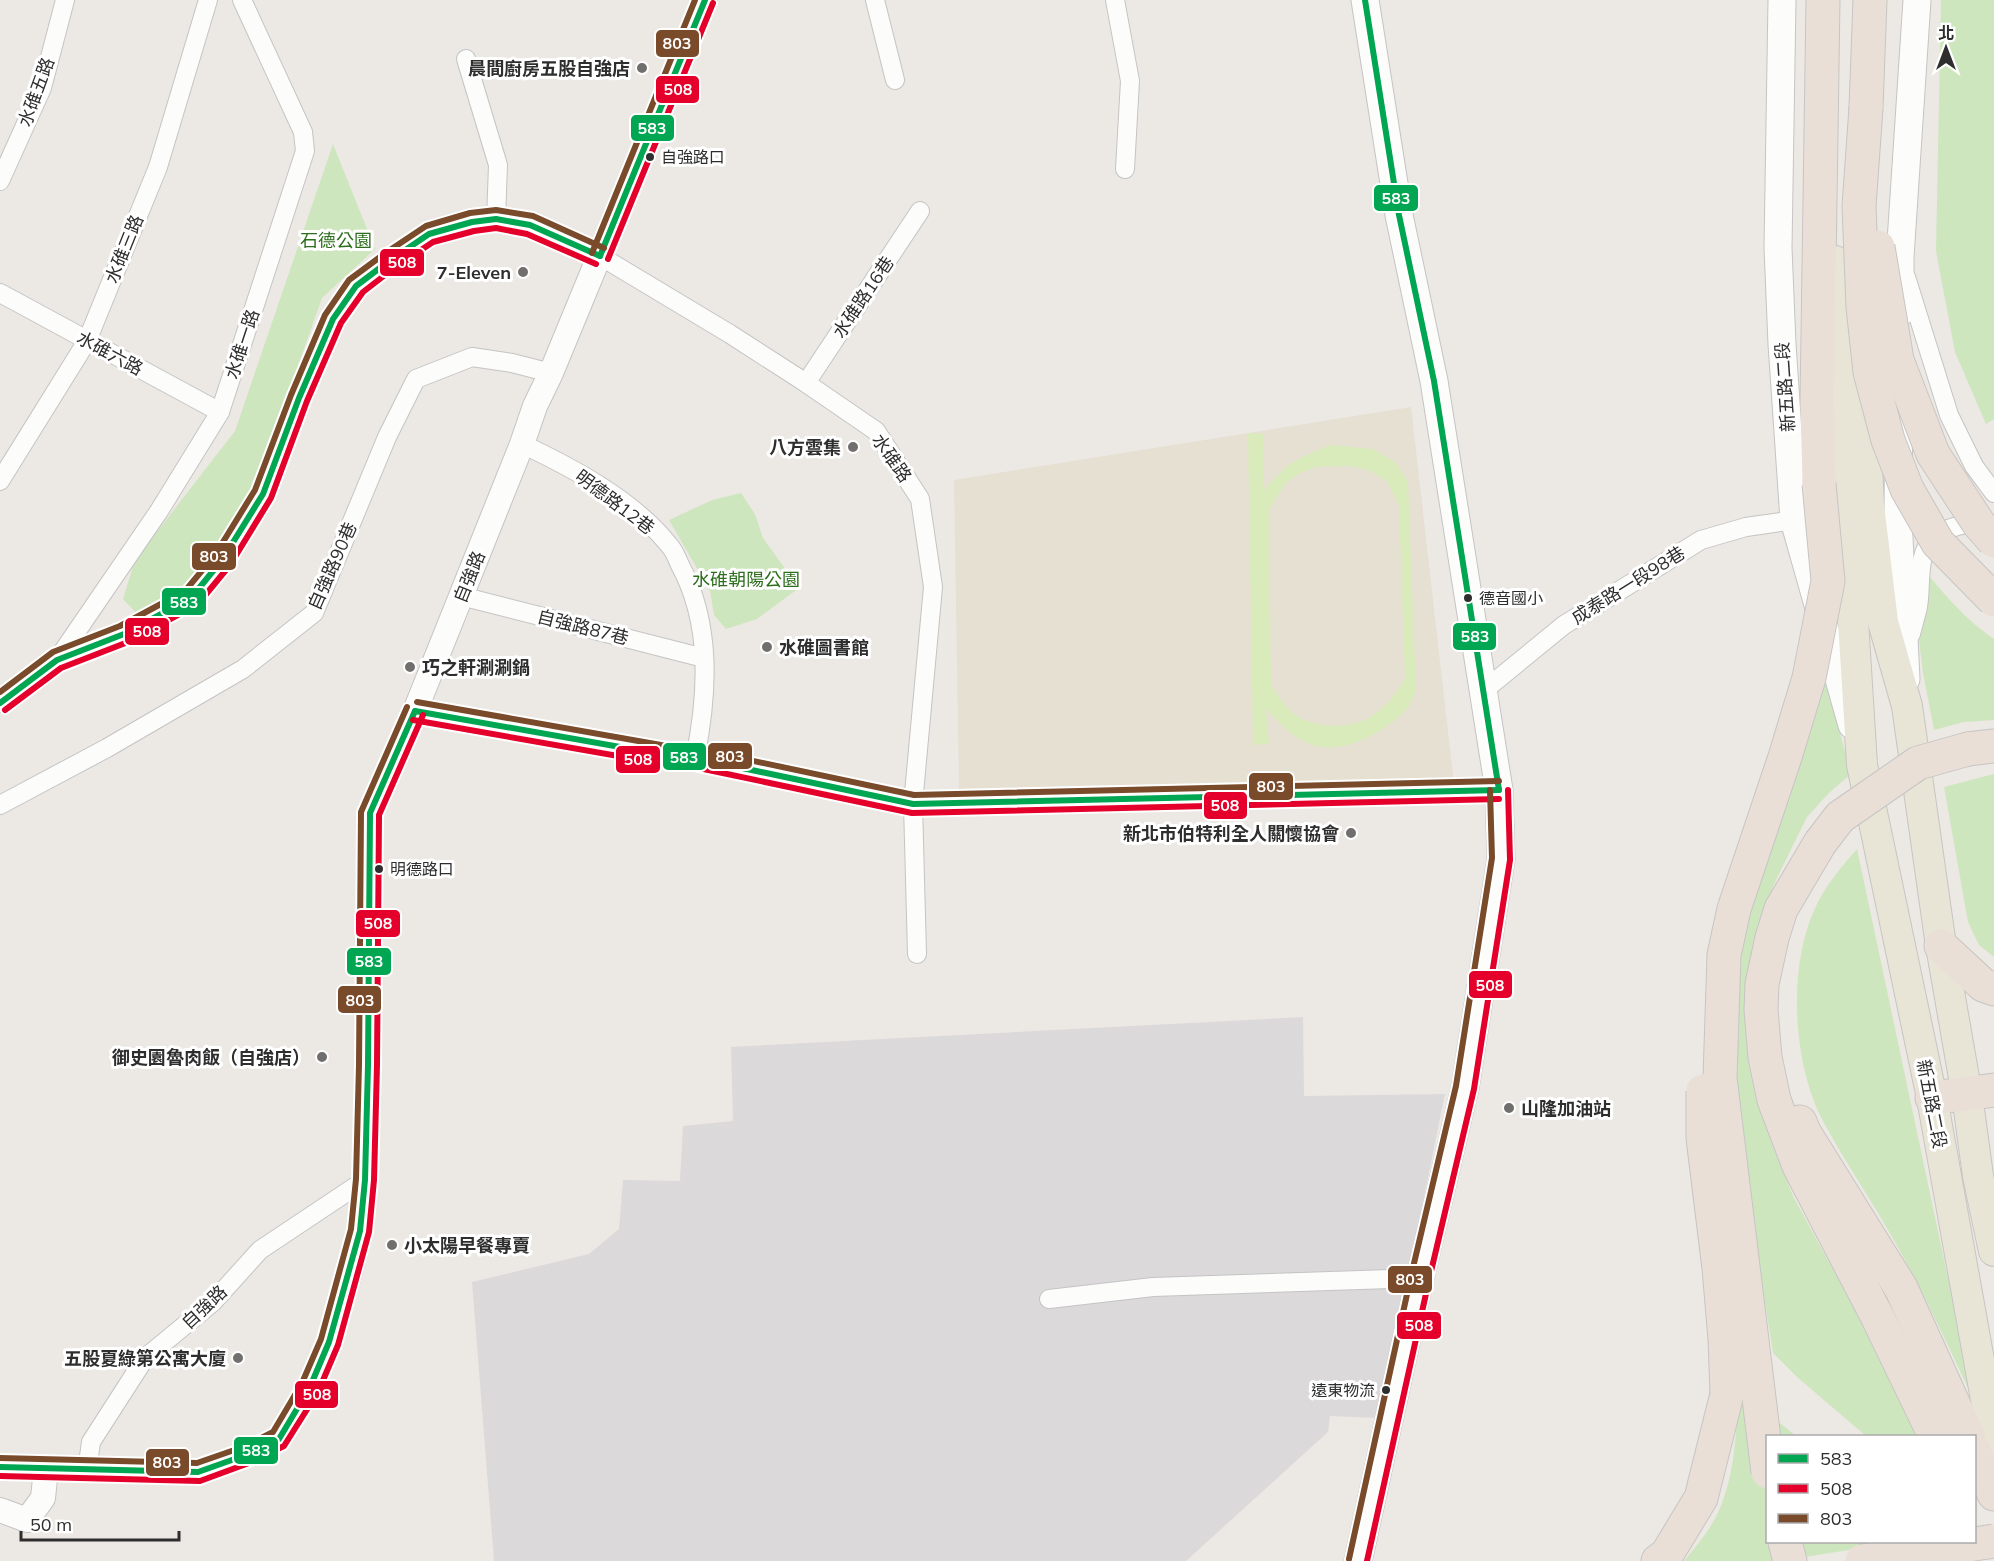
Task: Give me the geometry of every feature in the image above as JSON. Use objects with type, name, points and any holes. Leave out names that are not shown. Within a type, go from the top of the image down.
[{"type":"highway","points":[[1658,1561],[1666,1554],[1701,1498],[1727,1394],[1719,1268],[1703,1138],[1703,1065],[1708,961],[1717,922],[1804,650],[1817,579],[1819,484],[1817,402],[1823,0]]},
{"type":"highway","points":[[1870,0],[1859,206],[1863,307],[1870,372],[1888,440],[1907,489],[1938,543],[1994,600]]},
{"type":"highway","points":[[1866,108],[1876,240],[1897,360],[1933,454],[1979,524],[1994,542]]},
{"type":"highway","points":[[1766,1464],[1720,1078],[1724,955],[1734,909],[1809,678],[1820,624],[1828,581],[1819,484]]},
{"type":"highway","points":[[1934,1435],[1878,1318],[1799,1166],[1774,1101],[1765,1057],[1761,1010],[1762,984],[1781,909],[1820,843],[1840,817],[1918,763],[1981,747]]},
{"type":"highway","points":[[1772,938],[1779,1028],[1786,1081],[1804,1132],[1901,1288],[1967,1435]]},
{"type":"highway","points":[[1941,946],[1983,985],[1994,989]]},
{"type":"highway","points":[[1932,1098],[1980,1092]]},
{"type":"highway","points":[[1976,1455],[1994,1494]]},
{"type":"highway","points":[[1862,1561],[1994,1541]]},
{"type":"highway","points":[[1785,1543],[1790,1561]]},
{"type":"highway","points":[[1967,1543],[1972,1561]]},
{"type":"main road","points":[[1358,1561],[1420,1278],[1465,1088],[1501,859],[1499,790],[1434,381],[1399,215],[1365,0]]},
{"type":"main road","name":"新五路二段","points":[[1782,0],[1778,248],[1794,520],[1862,765],[1932,1098],[1994,1444]]},
{"type":"main road","name":"新五路二段","points":[[1835,0],[1835,333],[1862,765]]},
{"type":"main road","name":"新五路二段","points":[[1861,0],[1860,333],[1869,505],[1883,622],[1906,706],[1941,946],[1980,1092],[1978,1176],[1990,1216],[1994,1251]]},
{"type":"main road","name":"新五路二段","points":[[1906,706],[1898,518],[1900,257],[1917,0]]},
{"type":"street","name":"水碓五路","points":[[0,181],[42,88],[65,0]]},
{"type":"street","name":"水碓三路","points":[[0,481],[87,341],[158,167],[208,0]]},
{"type":"street","name":"水碓一路","points":[[57,660],[159,511],[220,412],[305,151],[303,132],[242,0]]},
{"type":"street","name":"自強路","points":[[0,1467],[87,1471],[198,1472],[246,1455],[279,1439],[310,1387],[329,1342],[360,1231],[365,1180],[370,957],[370,813],[461,596],[535,406],[600,256],[705,0]]},
{"type":"street","points":[[875,0],[895,80]]},
{"type":"street","points":[[1115,0],[1131,81],[1125,169]]},
{"type":"street","points":[[466,59],[498,165],[496,219]]},
{"type":"street","name":"水碓路16巷","points":[[806,383],[920,211]]},
{"type":"street","name":"水碓一路","points":[[0,703],[57,660],[124,634],[191,598],[222,561],[264,494],[299,398],[333,319],[356,286],[389,261],[429,234],[472,222],[496,219],[530,225],[600,256]]},
{"type":"street","name":"水碓路","points":[[600,256],[730,334],[876,431],[920,499],[933,587],[913,804],[917,954]]},
{"type":"street","points":[[1900,257],[1948,415],[1974,466],[1994,494]]},
{"type":"street","name":"水碓六路","points":[[0,294],[220,412]]},
{"type":"street","name":"自強路90巷","points":[[0,805],[107,748],[243,669],[314,613],[387,436],[416,379],[472,357],[512,363],[551,373]]},
{"type":"street","name":"明德路12巷","points":[[522,444],[567,466],[608,492],[639,515],[670,545],[689,581],[700,622],[704,658],[704,703],[695,758]]},
{"type":"street","points":[[1905,656],[1918,606],[1924,553],[1934,538],[1962,524],[1994,519]]},
{"type":"street","name":"成泰路一段98巷","points":[[1482,692],[1564,625],[1701,540],[1746,527],[1794,520]]},
{"type":"street","name":"自強路87巷","points":[[461,596],[704,658]]},
{"type":"street","points":[[414,711],[660,754],[695,758],[913,804],[1499,790]]},
{"type":"street","name":"自強路","points":[[87,1471],[91,1442],[145,1358],[213,1302],[260,1250],[365,1180]]},
{"type":"street","points":[[1049,1299],[1153,1287],[1420,1278]]},
{"type":"street","points":[[0,1510],[27,1520],[44,1498],[46,1469]]},
{"type":"shaded area","name":"德音國小","points":[[1411,407],[1454,784],[1104,785],[959,789],[954,480]]},
{"type":"shaded area","points":[[1303,1017],[1304,1096],[1445,1094],[1379,1418],[1330,1416],[1328,1432],[1186,1561],[494,1561],[472,1282],[589,1254],[619,1229],[623,1180],[680,1181],[683,1126],[733,1121],[731,1047]]},
{"type":"green space","points":[[1941,0],[1994,0],[1994,419],[1986,424],[1955,352],[1936,251]]},
{"type":"green space","name":"石德公園","points":[[333,144],[375,249],[322,298],[258,479],[215,552],[179,594],[145,622],[123,599],[135,560],[235,431]]},
{"type":"green space","points":[[1248,433],[1264,434],[1264,489],[1286,467],[1330,445],[1373,449],[1395,462],[1408,481],[1416,690],[1407,709],[1395,720],[1358,742],[1331,748],[1305,742],[1294,736],[1266,709],[1269,744],[1253,745]],"holes":[[[1351,466],[1370,471],[1387,481],[1399,505],[1405,678],[1388,702],[1367,719],[1339,726],[1329,726],[1302,719],[1292,712],[1271,684],[1269,509],[1286,483],[1300,473],[1316,467]]]},
{"type":"green space","name":"水碓朝陽公園","points":[[741,493],[755,514],[763,538],[799,588],[757,619],[726,629],[714,615],[710,591],[669,520],[712,500]]},
{"type":"green space","points":[[1908,549],[1958,609],[1994,639],[1994,720],[1964,722],[1934,730],[1923,673]]},
{"type":"green space","points":[[1820,658],[1851,774],[1807,817],[1763,911],[1753,958],[1757,1093],[1773,1147],[1794,1198],[1898,1389],[1918,1435],[1865,1435],[1797,1377],[1773,1353],[1733,1117],[1739,941]]},
{"type":"green space","points":[[1994,774],[1994,957],[1979,945],[1968,922],[1944,787]]},
{"type":"green space","points":[[1857,849],[1974,1401],[1906,1262],[1823,1121],[1805,1071],[1797,1013],[1801,955],[1807,928],[1825,889]]},
{"type":"green space","points":[[1739,1390],[1795,1435],[1766,1435],[1766,1543],[1894,1543],[1779,1561],[1684,1561],[1701,1541],[1719,1511],[1727,1489],[1735,1447]]},
{"type":"transit line","name":"803","points":[[592,253],[695,0]]},
{"type":"transit line","name":"583","points":[[600,256],[705,0]]},
{"type":"transit line","name":"583","points":[[1365,0],[1399,215],[1434,381],[1499,790]]},
{"type":"transit line","name":"508","points":[[608,259],[713,3]]},
{"type":"transit line","name":"803","points":[[0,692],[53,652],[120,626],[185,591],[215,555],[255,490],[291,395],[325,315],[349,280],[384,254],[426,226],[470,213],[496,210],[533,216],[604,248]]},
{"type":"transit line","name":"583","points":[[0,703],[57,660],[124,634],[191,598],[222,560],[263,494],[299,398],[333,319],[356,286],[389,261],[429,234],[472,222],[496,219],[530,225],[600,256]]},
{"type":"transit line","name":"508","points":[[5,710],[61,668],[128,642],[198,604],[230,565],[271,498],[307,401],[341,323],[363,292],[394,268],[433,242],[474,231],[496,228],[527,234],[596,264]]},
{"type":"transit line","name":"803","points":[[417,702],[661,745],[697,749],[914,795],[1499,781]]},
{"type":"transit line","name":"803","points":[[0,1458],[197,1463],[243,1447],[273,1432],[302,1383],[321,1339],[351,1229],[356,1179],[359,1065],[361,812],[407,707]]},
{"type":"transit line","name":"583","points":[[415,711],[660,754],[695,758],[913,804],[1499,790]]},
{"type":"transit line","name":"583","points":[[0,1467],[198,1472],[246,1455],[279,1439],[310,1387],[329,1342],[360,1231],[365,1180],[368,1065],[370,813],[415,711]]},
{"type":"transit line","name":"508","points":[[0,1476],[200,1481],[249,1463],[284,1446],[318,1392],[338,1345],[369,1232],[374,1180],[377,1065],[379,815],[423,715]]},
{"type":"transit line","name":"508","points":[[413,720],[658,763],[694,767],[912,813],[1499,799]]},
{"type":"transit line","name":"803","points":[[1349,1559],[1411,1276],[1456,1086],[1492,858],[1490,790]]},
{"type":"transit line","name":"508","points":[[1367,1561],[1474,1089],[1510,860],[1508,790]]},
{"type":"place","name":"晨間廚房五股自強店","points":[[642,68]]},
{"type":"place","name":"自強路口","points":[[650,157]]},
{"type":"place","name":"7-Eleven","points":[[523,272]]},
{"type":"place","name":"八方雲集","points":[[853,447]]},
{"type":"place","name":"德音國小","points":[[1468,598]]},
{"type":"place","name":"水碓圖書館","points":[[767,647]]},
{"type":"place","name":"巧之軒涮涮鍋","points":[[410,667]]},
{"type":"place","name":"新北市伯特利全人關懷協會","points":[[1351,833]]},
{"type":"place","name":"明德路口","points":[[379,869]]},
{"type":"place","name":"御史園魯肉飯（自強店）","points":[[322,1057]]},
{"type":"place","name":"山隆加油站","points":[[1509,1108]]},
{"type":"place","name":"小太陽早餐專賣","points":[[392,1245]]},
{"type":"place","name":"五股夏綠第公寓大廈","points":[[238,1358]]},
{"type":"place","name":"遠東物流","points":[[1386,1390]]}]
